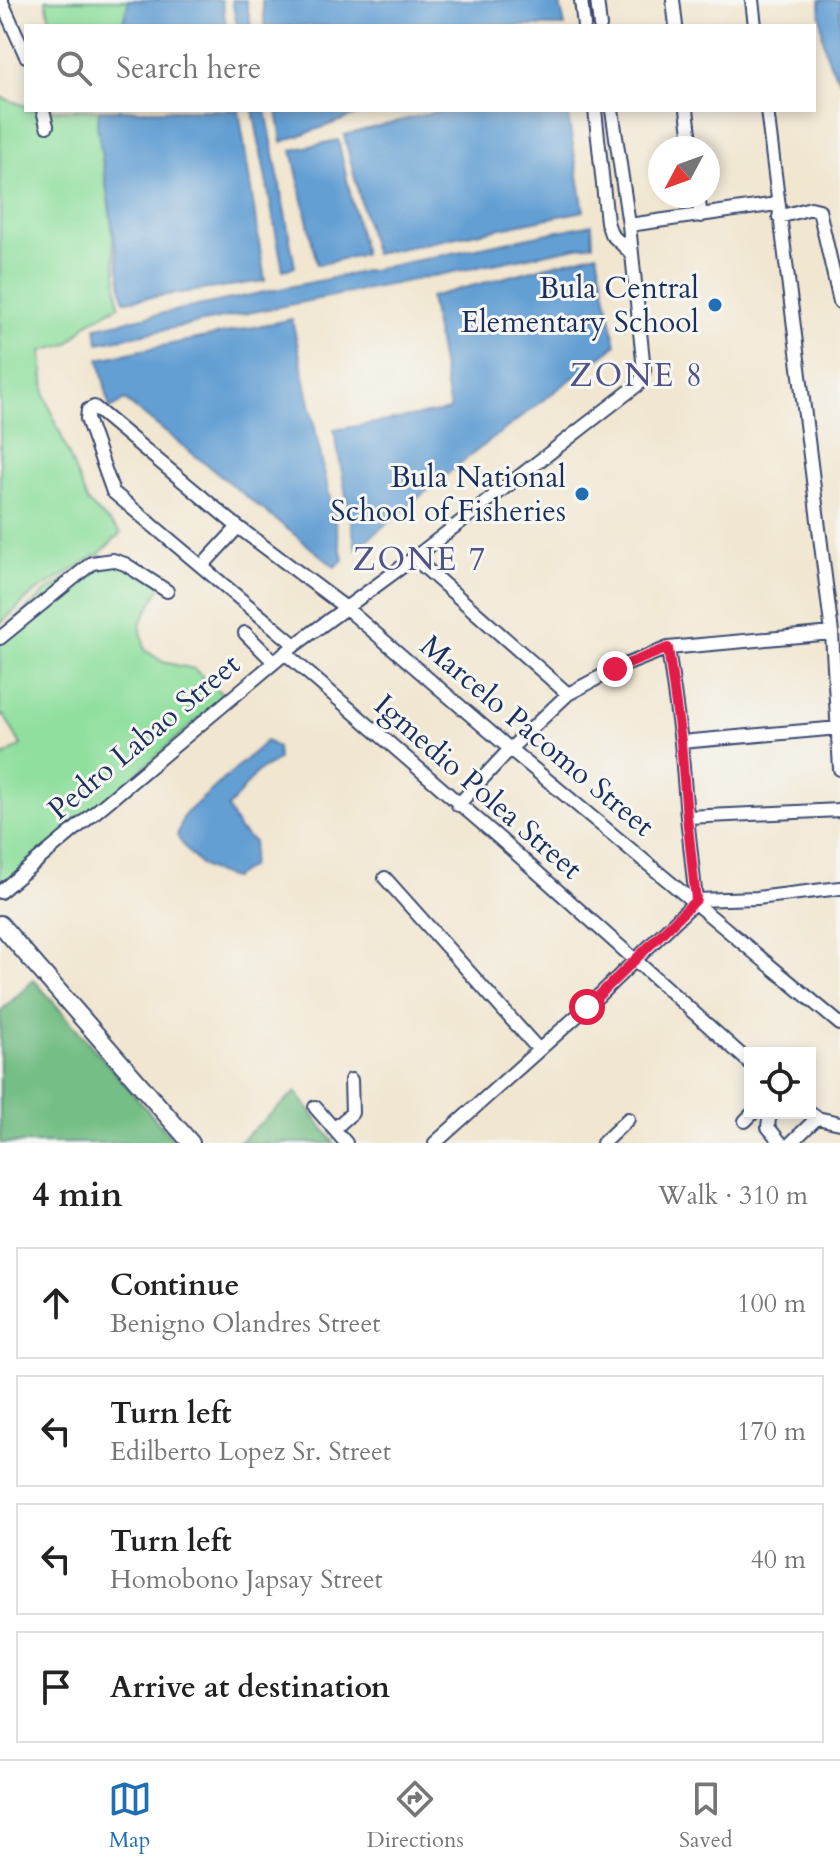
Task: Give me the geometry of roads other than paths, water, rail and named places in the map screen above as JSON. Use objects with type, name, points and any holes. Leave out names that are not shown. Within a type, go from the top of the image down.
[{"type":"street","points":[[1,0],[24,52]]},
{"type":"street","points":[[581,0],[584,24]]},
{"type":"street","points":[[597,0],[600,24]]},
{"type":"street","points":[[673,0],[676,24]]},
{"type":"street","points":[[752,0],[755,24]]},
{"type":"street","points":[[44,112],[47,126]]},
{"type":"street","points":[[595,112],[607,222],[611,234],[631,253]]},
{"type":"street","points":[[612,112],[631,253]]},
{"type":"street","points":[[687,112],[690,136]]},
{"type":"street","points":[[767,112],[832,633],[840,769]]},
{"type":"street","points":[[700,208],[701,216]]},
{"type":"street","points":[[629,225],[701,216],[811,208],[819,210],[840,302]]},
{"type":"street","name":"Pedro Labao Street","points":[[0,892],[290,649],[414,558],[640,383],[644,370],[631,253]]},
{"type":"street","name":"Igmedio Polea Street","points":[[238,527],[94,407],[88,410],[87,419],[113,492],[202,566],[458,805],[499,838],[744,1058]]},
{"type":"street","points":[[202,566],[238,527]]},
{"type":"street","name":"Marcelo Pacomo Street","points":[[238,527],[346,608],[840,1024]]},
{"type":"street","points":[[414,558],[568,694]]},
{"type":"street","points":[[0,638],[92,563],[113,560],[125,564],[167,591]]},
{"type":"street","points":[[245,633],[274,662]]},
{"type":"street","points":[[458,805],[510,749],[568,694],[615,669],[668,648],[832,633]]},
{"type":"street","points":[[668,648],[681,742],[696,901]]},
{"type":"street","points":[[681,742],[839,728]]},
{"type":"street","points":[[687,817],[840,810]]},
{"type":"street","points":[[385,878],[539,1050]]},
{"type":"street","points":[[435,1143],[636,961],[696,901],[757,898],[840,888]]},
{"type":"street","points":[[0,924],[191,1143]]},
{"type":"street","points":[[334,1129],[352,1113],[351,1080]]},
{"type":"street","points":[[315,1107],[346,1143]]},
{"type":"street","points":[[816,1116],[840,1123]]},
{"type":"street","points":[[603,1143],[628,1119]]},
{"type":"street","points":[[769,1119],[768,1127],[790,1143],[811,1119]]},
{"type":"water","points":[[129,0],[222,0],[226,24],[123,24]]},
{"type":"water","points":[[232,0],[246,0],[251,24],[237,24]]},
{"type":"water","points":[[262,0],[559,0],[565,24],[265,24]]},
{"type":"water","points":[[820,0],[840,0],[840,80],[826,53]]},
{"type":"water","points":[[100,112],[239,112],[265,281],[124,301],[97,123]]},
{"type":"water","points":[[253,112],[266,112],[295,267],[283,270]]},
{"type":"water","points":[[277,112],[364,112],[282,142]]},
{"type":"water","points":[[434,112],[567,112],[584,211],[374,254],[344,135]]},
{"type":"water","points":[[338,140],[364,254],[317,265],[292,150]]},
{"type":"water","points":[[592,224],[593,244],[98,343],[96,327]]},
{"type":"water","points":[[597,253],[616,345],[462,462],[356,549],[334,430],[450,410],[430,297]]},
{"type":"water","points":[[292,319],[343,560],[335,567],[125,400],[110,409],[99,359]]},
{"type":"water","points":[[266,741],[277,747],[278,760],[257,772],[228,808],[239,830],[254,842],[251,866],[233,878],[213,872],[200,864],[177,836],[184,815]]},
{"type":"place","name":"Bula Central Elementary School","points":[[715,305]]},
{"type":"place","name":"Bula National School of Fisheries","points":[[582,494]]},
{"type":"district","name":"ZONE 8","points":[[637,376]]},
{"type":"district","name":"ZONE 7","points":[[420,560]]}]
